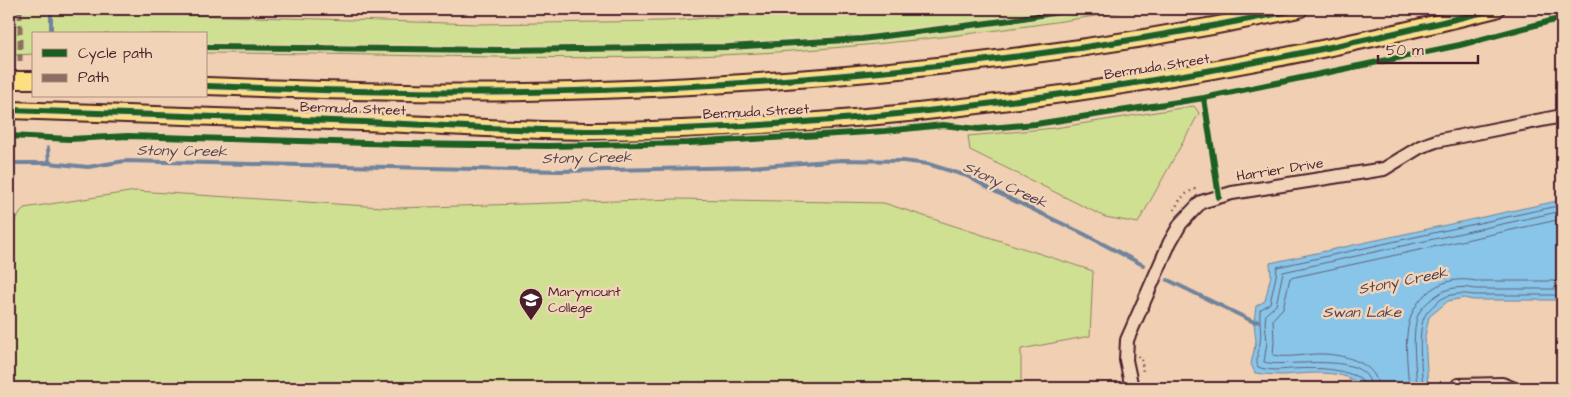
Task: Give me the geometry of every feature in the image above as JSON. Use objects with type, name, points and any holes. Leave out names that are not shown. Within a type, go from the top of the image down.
[{"type":"main road","name":"Bermuda Street","points":[[208,86],[379,92],[518,92],[720,84],[992,60],[1210,26],[1299,9]]},
{"type":"main road","name":"Bermuda Street","points":[[9,110],[587,131],[856,118],[975,106],[1142,83],[1287,57],[1496,9]]},
{"type":"main road","points":[[9,80],[32,80]]},
{"type":"street","name":"Harrier Drive","points":[[1132,388],[1126,350],[1127,340],[1170,242],[1181,222],[1201,202],[1219,197],[1384,169],[1420,147],[1436,141],[1562,116]]},
{"type":"street","points":[[1458,385],[1502,384],[1512,388]]},
{"type":"green space","points":[[14,9],[94,9],[95,12],[478,24],[666,21],[832,9],[1139,9],[1029,26],[918,40],[751,54],[573,58],[208,53],[208,32],[32,32],[32,54],[14,55]]},
{"type":"green space","points":[[1194,106],[1199,113],[1138,223],[1105,217],[970,150],[968,136],[1055,128]]},
{"type":"green space","name":"Marymount College","points":[[136,191],[397,208],[677,199],[884,203],[1093,271],[1090,336],[1021,349],[1021,388],[9,388],[9,229],[24,208]]},
{"type":"water","name":"Swan Lake","points":[[1562,200],[1562,300],[1473,300],[1464,298],[1448,301],[1429,317],[1425,336],[1428,388],[1361,388],[1355,381],[1346,377],[1325,373],[1273,375],[1255,373],[1251,364],[1256,341],[1254,322],[1256,306],[1265,301],[1271,275],[1270,263]]},
{"type":"waterway","points":[[51,9],[51,32]]},
{"type":"waterway","points":[[48,148],[49,163]]},
{"type":"waterway","name":"Stony Creek","points":[[9,163],[49,163],[88,167],[125,161],[560,171],[750,167],[842,160],[903,161],[928,164],[967,176],[1143,265]]},
{"type":"waterway","name":"Stony Creek","points":[[1168,280],[1254,322],[1258,321]]},
{"type":"marked path","points":[[20,9],[20,61]]},
{"type":"cycle path","points":[[208,47],[501,50],[729,47],[862,39],[1011,20],[1076,9]]},
{"type":"cycle path","points":[[208,86],[366,91],[526,92],[623,89],[818,78],[1012,57],[1108,44],[1204,28],[1299,9]]},
{"type":"cycle path","points":[[9,110],[318,120],[566,131],[676,129],[797,123],[991,104],[1136,83],[1281,57],[1496,9]]},
{"type":"cycle path","points":[[9,136],[70,139],[128,136],[548,146],[689,143],[885,131],[943,125],[978,129],[1036,124],[1204,98],[1460,45],[1562,18]]},
{"type":"cycle path","points":[[1204,98],[1219,197]]},
{"type":"place","name":"Marymount College","points":[[531,321]]}]
